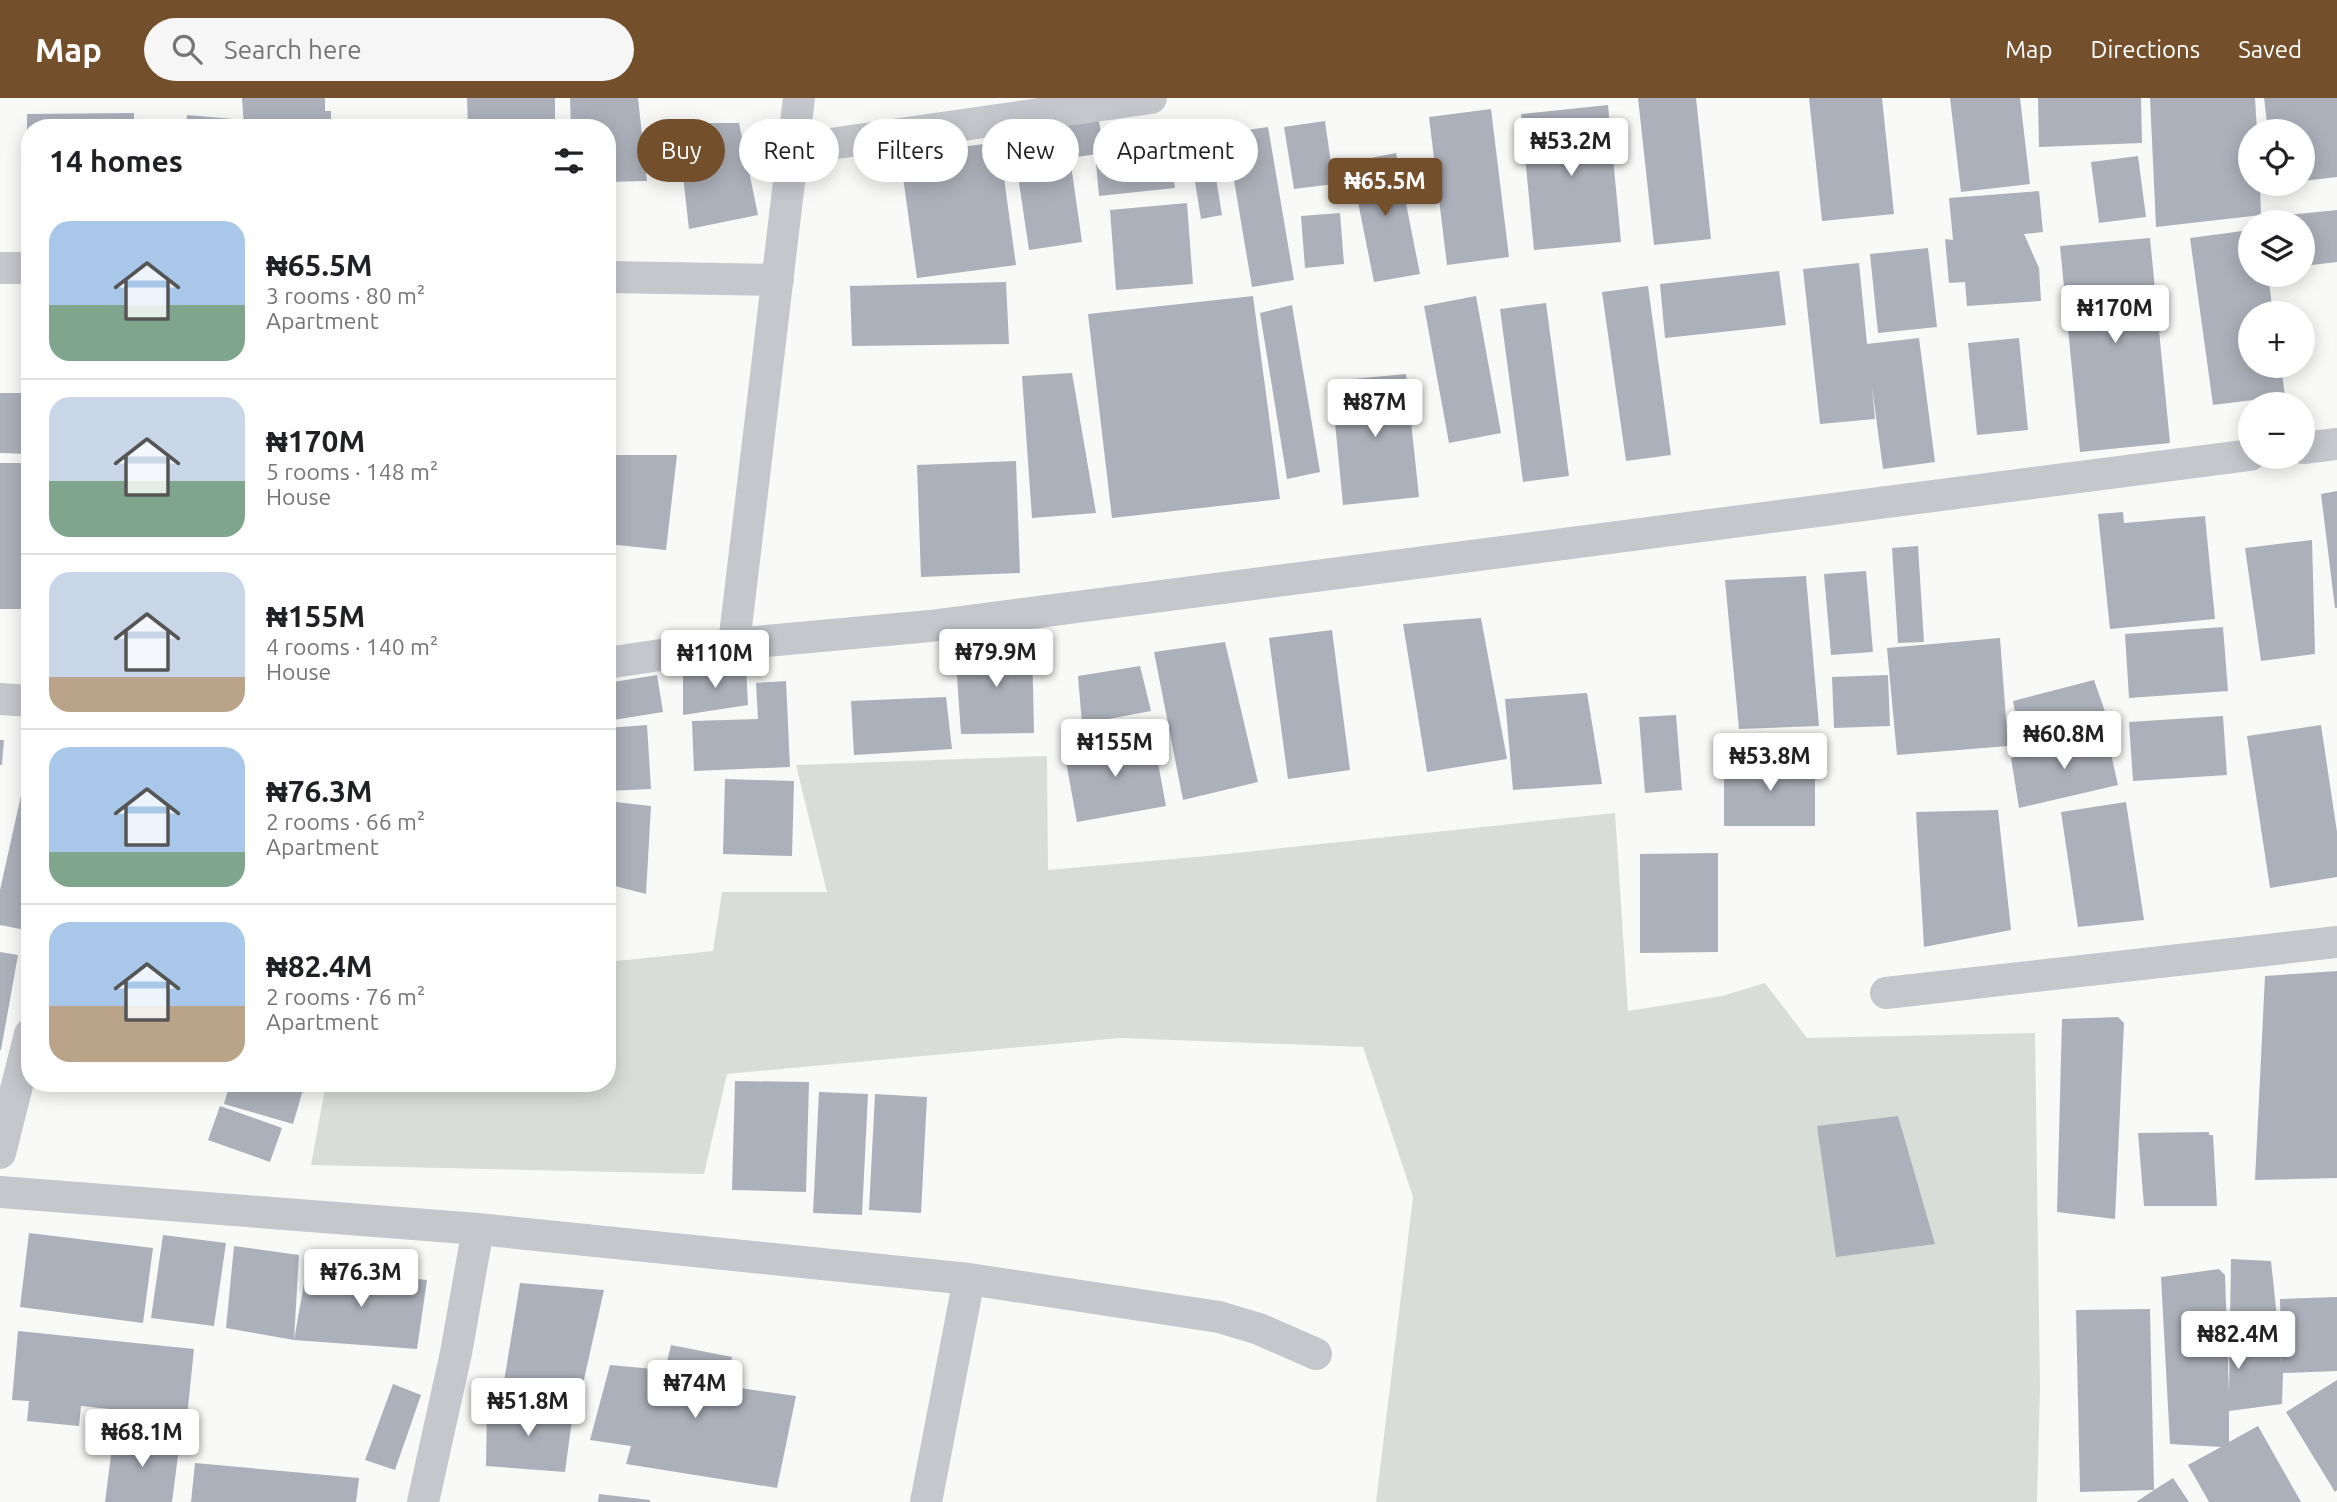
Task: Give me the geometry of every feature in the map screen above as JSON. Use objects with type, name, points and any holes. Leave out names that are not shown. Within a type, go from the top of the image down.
[{"type":"street","points":[[797,119],[799,98]]},
{"type":"street","points":[[839,143],[1151,98]]},
{"type":"street","points":[[734,643],[791,182]]},
{"type":"street","points":[[0,268],[21,268]]},
{"type":"street","points":[[616,277],[778,280]]},
{"type":"street","points":[[2315,447],[2337,444]]},
{"type":"street","points":[[616,662],[734,643],[930,626],[2238,457]]},
{"type":"street","points":[[0,699],[21,700]]},
{"type":"street","points":[[1886,993],[2337,942]]},
{"type":"street","points":[[0,1153],[21,1070]]},
{"type":"street","points":[[0,1192],[478,1230],[969,1279],[1219,1317],[1259,1329],[1316,1354]]},
{"type":"street","points":[[423,1502],[456,1353],[478,1230]]},
{"type":"street","points":[[926,1502],[969,1279]]},
{"type":"shaded area","points":[[1047,756],[1048,870],[1615,813],[1628,1011],[1722,996],[1765,983],[1807,1038],[2035,1033],[2040,1388],[2037,1502],[1376,1502],[1413,1197],[1363,1047],[1120,1038],[727,1074],[704,1174],[311,1165],[324,1092],[616,1092],[616,961],[713,951],[722,892],[827,892],[796,765]]},
{"type":"building","points":[[242,98],[325,98],[325,111],[331,111],[331,119],[243,119]]},
{"type":"building","points":[[467,98],[555,98],[555,119],[468,119]]},
{"type":"building","points":[[570,98],[638,98],[640,119],[637,119],[637,181],[616,182],[616,119],[571,119]]},
{"type":"building","points":[[1638,98],[1696,98],[1711,239],[1654,245]]},
{"type":"building","points":[[1809,98],[1882,98],[1894,214],[1822,221]]},
{"type":"building","points":[[1950,98],[2020,98],[2030,184],[1961,192]]},
{"type":"building","points":[[2038,98],[2141,98],[2142,143],[2039,147]]},
{"type":"building","points":[[2150,98],[2255,98],[2256,119],[2238,119],[2238,196],[2260,196],[2261,210],[2238,210],[2238,218],[2156,227]]},
{"type":"building","points":[[2264,98],[2337,98],[2337,177],[2315,180],[2315,119],[2267,119]]},
{"type":"building","points":[[1608,105],[1621,242],[1534,250],[1521,114]]},
{"type":"building","points":[[1491,109],[1509,257],[1447,265],[1429,117]]},
{"type":"building","points":[[134,113],[134,119],[27,119],[27,114]]},
{"type":"building","points":[[1098,114],[1099,119],[1093,119],[1093,155],[1079,157],[1079,119],[1065,119]]},
{"type":"building","points":[[187,115],[234,119],[187,119]]},
{"type":"building","points":[[1325,121],[1334,184],[1294,189],[1284,127]]},
{"type":"building","points":[[725,123],[739,123],[739,182],[751,182],[758,215],[689,229],[684,182],[725,182]]},
{"type":"building","points":[[1268,127],[1294,280],[1252,287],[1234,182],[1258,182],[1258,128]]},
{"type":"building","points":[[982,144],[982,182],[1005,182],[1016,265],[917,278],[904,182],[968,182],[968,146]]},
{"type":"building","points":[[1396,153],[1420,274],[1374,282],[1350,162]]},
{"type":"building","points":[[2138,156],[2146,217],[2099,223],[2091,162]]},
{"type":"building","points":[[1019,182],[1073,182],[1082,242],[1029,250]]},
{"type":"building","points":[[1098,182],[1174,182],[1175,188],[1099,196]]},
{"type":"building","points":[[1195,182],[1217,182],[1222,215],[1201,219]]},
{"type":"building","points":[[2039,191],[2043,232],[2024,234],[2039,268],[2041,301],[1967,306],[1965,282],[1949,283],[1945,239],[1953,240],[1949,198]]},
{"type":"building","points":[[1187,203],[1193,284],[1116,290],[1110,210]]},
{"type":"building","points":[[2337,210],[2337,262],[2315,265],[2315,212]]},
{"type":"building","points":[[1340,213],[1344,264],[1305,268],[1301,216]]},
{"type":"building","points":[[2238,232],[2238,287],[2270,287],[2271,301],[2238,301],[2238,378],[2283,378],[2284,392],[2238,392],[2238,402],[2213,405],[2190,238]]},
{"type":"building","points":[[2150,238],[2170,443],[2080,452],[2060,246]]},
{"type":"building","points":[[1928,248],[1937,327],[1878,333],[1870,254]]},
{"type":"building","points":[[1859,263],[1867,344],[1919,338],[1935,462],[1883,469],[1872,387],[1875,419],[1820,424],[1803,269]]},
{"type":"building","points":[[1779,271],[1786,325],[1665,338],[1660,284]]},
{"type":"building","points":[[1006,282],[1009,344],[852,346],[850,286]]},
{"type":"building","points":[[1648,286],[1671,455],[1626,461],[1602,292]]},
{"type":"building","points":[[1253,296],[1280,499],[1112,518],[1088,314]]},
{"type":"building","points":[[1476,296],[1501,433],[1449,443],[1424,306]]},
{"type":"building","points":[[1546,303],[1569,476],[1523,482],[1500,309]]},
{"type":"building","points":[[1292,305],[1320,472],[1287,479],[1260,313]]},
{"type":"building","points":[[2019,338],[2028,430],[1977,435],[1968,343]]},
{"type":"building","points":[[1072,373],[1096,513],[1032,518],[1022,376]]},
{"type":"building","points":[[1406,374],[1419,497],[1343,505],[1331,381]]},
{"type":"building","points":[[0,393],[21,393],[21,454],[0,453]]},
{"type":"building","points":[[616,455],[677,455],[666,550],[616,545]]},
{"type":"building","points":[[1016,461],[1020,573],[921,577],[917,465]]},
{"type":"building","points":[[0,463],[21,463],[21,609],[0,609]]},
{"type":"building","points":[[2337,491],[2337,608],[2335,608],[2321,494]]},
{"type":"building","points":[[2123,512],[2124,523],[2205,516],[2215,619],[2110,629],[2098,514]]},
{"type":"building","points":[[2312,540],[2315,654],[2261,661],[2245,548]]},
{"type":"building","points":[[1918,546],[1924,642],[1898,643],[1892,548]]},
{"type":"building","points":[[1866,571],[1873,652],[1831,655],[1824,574]]},
{"type":"building","points":[[1806,576],[1819,726],[1739,729],[1725,580]]},
{"type":"building","points":[[1481,618],[1507,759],[1427,772],[1403,624]]},
{"type":"building","points":[[2223,627],[2228,691],[2129,698],[2125,634]]},
{"type":"building","points":[[1332,630],[1350,770],[1288,779],[1269,638]]},
{"type":"building","points":[[2000,638],[2008,746],[1897,755],[1887,648]]},
{"type":"building","points":[[1225,642],[1258,782],[1183,800],[1154,652]]},
{"type":"building","points":[[1032,643],[1034,733],[961,734],[955,649]]},
{"type":"building","points":[[746,666],[748,705],[683,715],[683,673]]},
{"type":"building","points":[[1140,666],[1151,711],[1082,724],[1078,676]]},
{"type":"building","points":[[657,675],[663,712],[616,720],[616,682]]},
{"type":"building","points":[[1888,675],[1890,726],[1834,728],[1832,677]]},
{"type":"building","points":[[2094,680],[2108,720],[2021,743],[2013,701]]},
{"type":"building","points":[[786,681],[790,767],[694,771],[692,721],[758,719],[756,683]]},
{"type":"building","points":[[1587,693],[1602,784],[1513,790],[1505,699]]},
{"type":"building","points":[[946,697],[952,749],[854,755],[851,701]]},
{"type":"building","points":[[1676,715],[1682,790],[1645,793],[1639,717]]},
{"type":"building","points":[[2223,716],[2227,775],[2133,781],[2129,722]]},
{"type":"building","points":[[647,725],[651,789],[616,791],[616,727]]},
{"type":"building","points":[[2321,725],[2337,832],[2337,877],[2270,888],[2247,736]]},
{"type":"building","points":[[2106,732],[2118,785],[2019,808],[2011,758]]},
{"type":"building","points":[[1153,736],[1166,806],[1077,822],[1064,751]]},
{"type":"building","points":[[0,740],[4,740],[2,765],[0,765]]},
{"type":"building","points":[[1724,759],[1815,759],[1815,826],[1724,826]]},
{"type":"building","points":[[725,779],[794,781],[792,856],[723,854]]},
{"type":"building","points":[[21,796],[21,929],[0,925],[0,890]]},
{"type":"building","points":[[616,802],[651,806],[646,894],[616,886]]},
{"type":"building","points":[[2126,802],[2144,920],[2078,927],[2061,812]]},
{"type":"building","points":[[1998,810],[2011,930],[1924,947],[1916,812]]},
{"type":"building","points":[[1718,853],[1718,952],[1640,953],[1640,854]]},
{"type":"building","points":[[0,952],[18,955],[1,1050],[0,1050]]},
{"type":"building","points":[[2337,971],[2337,1178],[2255,1180],[2265,976]]},
{"type":"building","points":[[2118,1017],[2124,1023],[2115,1219],[2057,1212],[2062,1019]]},
{"type":"building","points":[[735,1081],[809,1082],[806,1192],[732,1190]]},
{"type":"building","points":[[227,1092],[302,1092],[293,1124],[224,1104]]},
{"type":"building","points":[[819,1092],[868,1094],[862,1215],[813,1213]]},
{"type":"building","points":[[875,1094],[927,1097],[921,1213],[869,1210]]},
{"type":"building","points":[[220,1106],[282,1128],[270,1162],[208,1140]]},
{"type":"building","points":[[1898,1116],[1935,1244],[1836,1257],[1817,1126]]},
{"type":"building","points":[[2209,1132],[2209,1135],[2213,1135],[2217,1206],[2144,1206],[2138,1133]]},
{"type":"building","points":[[29,1233],[153,1248],[143,1323],[20,1307]]},
{"type":"building","points":[[163,1235],[226,1243],[214,1326],[151,1318]]},
{"type":"building","points":[[234,1246],[299,1255],[294,1340],[226,1328]]},
{"type":"building","points":[[2231,1259],[2271,1261],[2282,1365],[2280,1299],[2337,1297],[2337,1371],[2283,1373],[2282,1404],[2229,1411],[2229,1442],[2258,1426],[2301,1502],[2209,1502],[2188,1465],[2221,1447],[2170,1444],[2161,1277],[2219,1269],[2225,1275],[2229,1394]]},
{"type":"building","points":[[307,1267],[427,1280],[417,1349],[294,1340]]},
{"type":"building","points":[[520,1283],[604,1290],[579,1402],[502,1394]]},
{"type":"building","points":[[2150,1309],[2154,1490],[2080,1492],[2076,1310]]},
{"type":"building","points":[[18,1331],[194,1349],[187,1417],[81,1406],[79,1426],[27,1421],[29,1401],[12,1400]]},
{"type":"building","points":[[671,1345],[732,1357],[726,1386],[796,1396],[777,1488],[626,1464],[631,1446],[590,1440],[610,1365],[665,1370]]},
{"type":"building","points":[[2337,1380],[2337,1490],[2335,1492],[2286,1412]]},
{"type":"building","points":[[393,1384],[421,1395],[395,1470],[365,1460]]},
{"type":"building","points":[[487,1405],[573,1412],[565,1472],[486,1466]]},
{"type":"building","points":[[114,1432],[180,1440],[172,1502],[105,1502]]},
{"type":"building","points":[[195,1463],[359,1478],[356,1502],[191,1502]]},
{"type":"building","points":[[2173,1478],[2189,1502],[2136,1502],[2154,1490]]},
{"type":"building","points":[[599,1494],[650,1500],[650,1502],[598,1502]]}]
